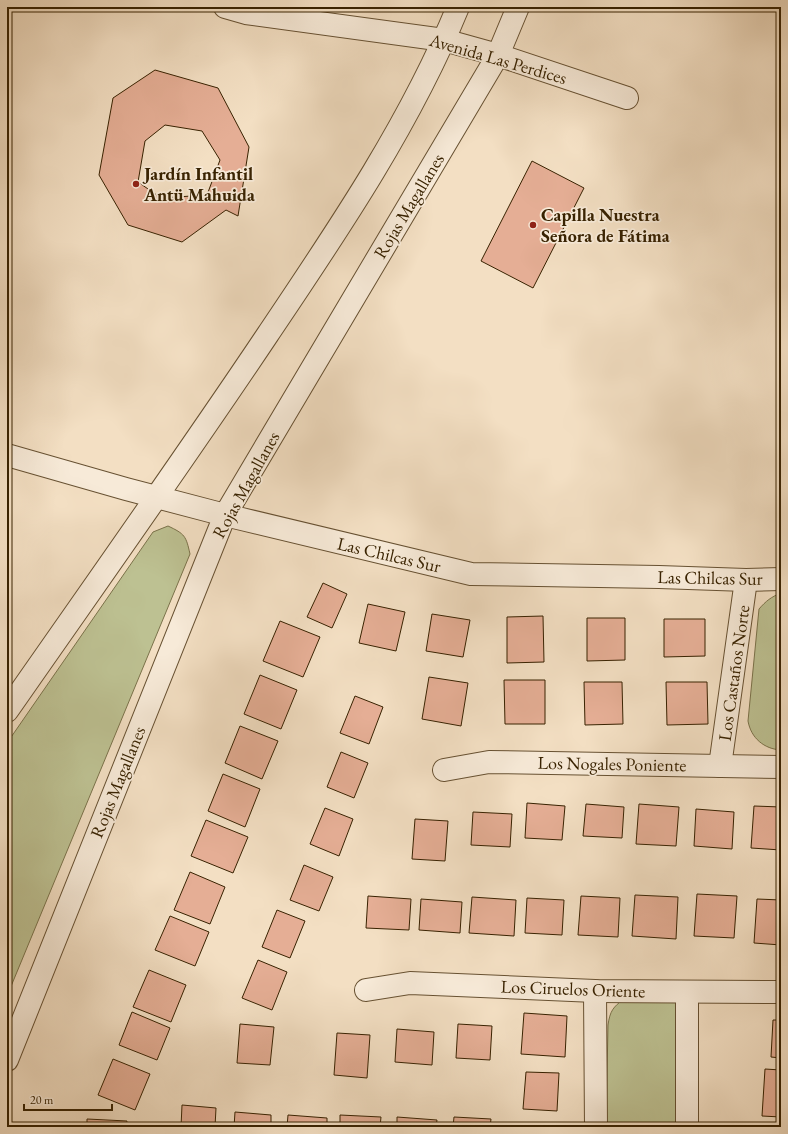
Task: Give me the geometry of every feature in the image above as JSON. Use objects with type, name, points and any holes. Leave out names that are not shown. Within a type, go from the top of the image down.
[{"type":"street","name":"Avenida Las Perdices","points":[[225,7],[246,13],[444,40],[498,55],[627,98]]},
{"type":"street","points":[[7,711],[254,355],[348,214],[414,100],[444,40],[458,7]]},
{"type":"street","name":"Rojas Magallanes","points":[[7,1060],[225,515],[498,55],[518,7]]},
{"type":"street","name":"Las Chilcas Sur","points":[[7,455],[225,515],[471,574],[746,580],[781,579]]},
{"type":"street","name":"Los Castaños Norte","points":[[720,766],[746,580]]},
{"type":"street","name":"Los Nogales Poniente","points":[[444,770],[489,762],[781,767]]},
{"type":"street","name":"Los Ciruelos Oriente","points":[[366,990],[410,983],[595,991],[781,992]]},
{"type":"street","points":[[595,991],[596,1127]]},
{"type":"street","points":[[687,992],[688,1127]]},
{"type":"green space","points":[[168,526],[184,536],[190,554],[7,996],[7,743],[153,532]]},
{"type":"green space","points":[[781,593],[781,750],[769,747],[759,742],[752,733],[748,721],[759,609],[774,596]]},
{"type":"green space","points":[[624,999],[673,1001],[681,1009],[680,1127],[606,1127],[608,1025],[613,1010],[617,1004]]},
{"type":"building","points":[[155,70],[218,88],[249,147],[238,216],[226,210],[182,242],[128,225],[99,175],[113,98]],"holes":[[[165,125],[202,131],[220,160],[207,195],[161,198],[138,182],[145,141]]]},
{"type":"building","name":"Capilla Nuestra Señora de Fátima","points":[[532,161],[584,188],[533,288],[481,261]]},
{"type":"building","points":[[323,583],[347,594],[332,628],[307,617]]},
{"type":"building","points":[[368,604],[405,612],[396,651],[359,643]]},
{"type":"building","points":[[432,614],[470,620],[463,657],[426,651]]},
{"type":"building","points":[[543,616],[544,662],[507,663],[507,617]]},
{"type":"building","points":[[587,618],[625,618],[625,660],[587,661]]},
{"type":"building","points":[[664,619],[705,619],[705,656],[664,657]]},
{"type":"building","points":[[280,621],[320,637],[303,677],[263,661]]},
{"type":"building","points":[[260,675],[297,690],[281,729],[244,714]]},
{"type":"building","points":[[429,677],[468,683],[461,726],[422,719]]},
{"type":"building","points":[[504,680],[545,680],[545,724],[505,724]]},
{"type":"building","points":[[584,682],[622,682],[623,724],[585,725]]},
{"type":"building","points":[[666,682],[707,682],[708,724],[667,725]]},
{"type":"building","points":[[355,696],[383,707],[369,744],[340,733]]},
{"type":"building","points":[[240,726],[278,741],[262,779],[225,763]]},
{"type":"building","points":[[341,752],[368,763],[354,798],[327,787]]},
{"type":"building","points":[[223,774],[260,789],[245,827],[208,811]]},
{"type":"building","points":[[527,803],[565,806],[562,840],[525,838]]},
{"type":"building","points":[[586,804],[624,807],[622,838],[583,836]]},
{"type":"building","points":[[639,804],[679,807],[676,846],[636,844]]},
{"type":"building","points":[[754,806],[781,807],[781,850],[751,848]]},
{"type":"building","points":[[325,808],[353,819],[339,856],[310,844]]},
{"type":"building","points":[[696,809],[734,812],[732,849],[694,846]]},
{"type":"building","points":[[473,812],[512,814],[510,847],[471,845]]},
{"type":"building","points":[[415,819],[448,821],[445,861],[412,859]]},
{"type":"building","points":[[206,820],[248,837],[233,873],[191,856]]},
{"type":"building","points":[[304,865],[333,877],[319,911],[290,900]]},
{"type":"building","points":[[190,872],[225,887],[210,924],[174,910]]},
{"type":"building","points":[[697,894],[737,896],[734,938],[694,936]]},
{"type":"building","points":[[635,895],[678,897],[676,939],[632,936]]},
{"type":"building","points":[[368,896],[411,899],[409,930],[366,928]]},
{"type":"building","points":[[581,896],[620,898],[618,937],[578,935]]},
{"type":"building","points":[[472,897],[516,900],[514,936],[469,933]]},
{"type":"building","points":[[527,898],[564,900],[562,935],[525,933]]},
{"type":"building","points":[[421,899],[462,902],[460,933],[419,930]]},
{"type":"building","points":[[757,899],[781,900],[781,945],[754,943]]},
{"type":"building","points":[[277,910],[305,921],[290,958],[262,947]]},
{"type":"building","points":[[170,916],[209,932],[195,966],[155,950]]},
{"type":"building","points":[[258,960],[287,972],[272,1010],[242,998]]},
{"type":"building","points":[[149,970],[186,985],[171,1022],[133,1007]]},
{"type":"building","points":[[132,1012],[170,1028],[157,1060],[119,1045]]},
{"type":"building","points":[[524,1013],[567,1016],[565,1057],[521,1054]]},
{"type":"building","points":[[773,1020],[781,1020],[781,1058],[771,1057]]},
{"type":"building","points":[[240,1024],[274,1027],[270,1065],[237,1063]]},
{"type":"building","points":[[458,1024],[492,1026],[490,1060],[456,1058]]},
{"type":"building","points":[[397,1029],[434,1032],[432,1065],[395,1062]]},
{"type":"building","points":[[337,1033],[370,1035],[367,1078],[334,1075]]},
{"type":"building","points":[[113,1059],[150,1074],[135,1110],[98,1095]]},
{"type":"building","points":[[765,1069],[781,1070],[781,1117],[762,1116]]},
{"type":"building","points":[[526,1072],[559,1073],[557,1111],[523,1109]]},
{"type":"building","points":[[182,1105],[216,1108],[215,1127],[181,1127]]},
{"type":"building","points":[[235,1112],[271,1115],[271,1127],[234,1127]]},
{"type":"building","points":[[288,1115],[327,1118],[327,1127],[287,1127]]},
{"type":"building","points":[[340,1115],[381,1117],[380,1127],[340,1127]]},
{"type":"building","points":[[397,1117],[437,1120],[436,1127],[397,1127]]},
{"type":"building","points":[[454,1117],[491,1119],[490,1127],[453,1127]]},
{"type":"building","points":[[87,1119],[127,1121],[126,1127],[87,1127]]},
{"type":"place","name":"Jardín Infantil Antü Mahuida","points":[[136,184]]},
{"type":"place","name":"Capilla Nuestra Señora de Fátima","points":[[533,225]]}]
